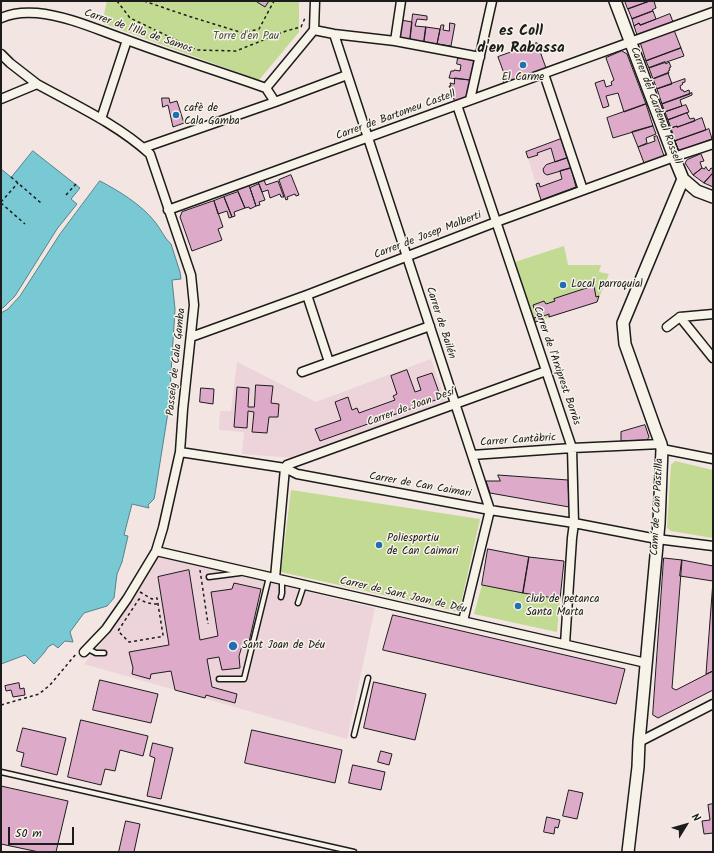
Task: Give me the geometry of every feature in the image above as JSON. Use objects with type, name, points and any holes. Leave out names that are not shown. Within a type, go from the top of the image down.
[{"type":"street","points":[[275,102],[266,88],[314,30],[315,1]]},
{"type":"street","points":[[395,41],[401,1]]},
{"type":"street","points":[[470,100],[492,1]]},
{"type":"street","name":"Carrer del Cardenal Rossell","points":[[615,1],[683,179],[697,191],[713,196]]},
{"type":"street","name":"Carrer de Bartomeu Castell","points":[[168,210],[713,12]]},
{"type":"street","name":"Carrer de l'Illa de Samos","points":[[1,18],[17,13],[37,13],[69,19],[266,88]]},
{"type":"street","points":[[314,30],[334,34],[395,41],[480,57]]},
{"type":"street","name":"Carrer de Bailén","points":[[334,34],[490,510]]},
{"type":"street","points":[[101,119],[127,40]]},
{"type":"street","name":"Passeig de Cala Gamba","points":[[1,54],[36,84],[101,119],[123,133],[150,154],[191,275],[194,305],[180,452],[163,528],[156,551],[133,588],[106,629],[83,651]]},
{"type":"street","points":[[544,74],[583,190]]},
{"type":"street","points":[[143,148],[348,75]]},
{"type":"street","points":[[1,99],[36,84]]},
{"type":"street","name":"Carrer de l'Arxiprest Borràs","points":[[457,105],[572,448],[574,523],[565,644]]},
{"type":"street","name":"Carrer de Josep Malberti","points":[[190,337],[496,222],[713,144]]},
{"type":"street","name":"Camí de Can Pastilla","points":[[628,851],[638,767],[659,523],[661,446],[625,344],[623,323],[683,179]]},
{"type":"street","points":[[307,294],[330,362]]},
{"type":"street","points":[[667,326],[680,317],[713,314]]},
{"type":"street","points":[[680,317],[713,358]]},
{"type":"street","points":[[302,372],[430,326]]},
{"type":"street","name":"Carrer de Joan Desí","points":[[285,468],[287,465],[546,371]]},
{"type":"street","name":"Carrer Cantàbric","points":[[472,455],[572,448],[661,446],[713,459]]},
{"type":"street","name":"Carrer de Can Caimari","points":[[180,452],[285,468],[297,474],[490,510],[574,523],[657,539],[713,546]]},
{"type":"street","points":[[275,578],[285,468]]},
{"type":"street","points":[[463,621],[490,510]]},
{"type":"street","name":"Carrer de Sant Joan de Déu","points":[[156,551],[646,663]]},
{"type":"street","points":[[639,742],[713,704]]},
{"type":"lane","points":[[209,577],[247,572]]},
{"type":"lane","points":[[275,578],[282,593],[281,598]]},
{"type":"lane","points":[[219,679],[244,679],[275,578]]},
{"type":"lane","points":[[298,603],[304,585]]},
{"type":"lane","points":[[83,651],[96,653],[104,652]]},
{"type":"lane","points":[[354,735],[368,678]]},
{"type":"lane","points":[[1,772],[354,852]]},
{"type":"path","points":[[117,1],[130,18],[197,50],[236,51],[300,27],[305,18],[314,19]]},
{"type":"path","points":[[144,1],[243,33],[259,29],[274,1]]},
{"type":"path","points":[[11,177],[41,203]]},
{"type":"path","points":[[18,183],[1,203],[25,224]]},
{"type":"path","points":[[66,195],[76,184]]},
{"type":"path","points":[[198,560],[208,624]]},
{"type":"path","points":[[133,588],[152,599],[157,598],[158,604],[163,635],[162,637],[129,642],[118,631],[139,599],[146,603],[158,604]]},
{"type":"path","points":[[1,705],[40,694],[83,651]]},
{"type":"shaded area","points":[[561,139],[576,187],[541,200],[526,152]]},
{"type":"shaded area","points":[[431,359],[446,402],[295,458],[242,454],[244,432],[219,430],[220,411],[231,411],[237,362],[316,402]]},
{"type":"shaded area","name":"Sant Joan de Déu","points":[[158,556],[375,608],[347,739],[84,664],[113,629]]},
{"type":"green space","name":"Torre d'en Pau","points":[[107,1],[299,1],[299,32],[259,80],[102,23]]},
{"type":"green space","name":"Local parroquial","points":[[564,246],[568,265],[601,265],[599,272],[609,274],[597,302],[535,322],[515,262]]},
{"type":"green space","points":[[675,461],[713,470],[713,538],[671,531],[667,528],[671,465]]},
{"type":"green space","name":"Poliesportiu de Can Caimari","points":[[291,490],[480,519],[459,612],[281,572]]},
{"type":"green space","name":"club de petanca Santa Marta","points":[[482,585],[560,599],[557,632],[474,614]]},
{"type":"water","points":[[33,151],[80,188],[71,199],[77,204],[57,229],[15,296],[3,308],[1,308],[1,169],[11,177]]},
{"type":"water","points":[[100,181],[130,199],[150,216],[171,244],[180,272],[181,279],[172,280],[175,309],[169,406],[154,499],[148,505],[149,508],[132,504],[124,535],[128,536],[122,562],[117,574],[114,598],[107,606],[84,613],[70,632],[73,642],[65,641],[58,648],[53,644],[48,647],[34,664],[25,655],[1,664],[1,313],[8,309],[20,296],[60,234]]},
{"type":"building","points":[[257,1],[269,1],[265,7]]},
{"type":"building","points":[[625,1],[650,1],[628,9]]},
{"type":"building","points":[[654,1],[656,8],[652,10],[653,11],[632,19],[628,9]]},
{"type":"building","points":[[653,11],[656,19],[640,25],[639,23],[634,26],[632,19]]},
{"type":"building","points":[[413,14],[427,16],[427,20],[417,19],[415,26],[426,27],[424,42],[410,40]]},
{"type":"building","points":[[670,14],[673,22],[637,35],[634,26],[639,23],[640,25]]},
{"type":"building","points":[[401,20],[412,22],[410,40],[398,38]]},
{"type":"building","points":[[450,23],[455,24],[451,46],[437,44],[441,25],[444,25],[443,30],[449,31]]},
{"type":"building","points":[[426,27],[440,29],[437,44],[424,42]]},
{"type":"building","points":[[674,30],[681,48],[646,61],[640,42]]},
{"type":"building","name":"El Carme","points":[[537,43],[546,68],[504,83],[502,78],[505,76],[498,57]]},
{"type":"building","points":[[681,48],[684,56],[649,68],[646,61]]},
{"type":"building","points":[[622,51],[627,54],[646,104],[624,112],[618,93],[606,96],[609,106],[603,108],[595,83],[604,80],[606,87],[612,85],[611,82],[614,80],[606,58]]},
{"type":"building","points":[[458,58],[474,60],[470,80],[449,78],[451,71],[460,71],[461,65],[457,64]]},
{"type":"building","points":[[665,62],[666,64],[669,62],[671,67],[668,71],[669,73],[653,79],[649,68]]},
{"type":"building","points":[[668,73],[672,84],[657,89],[653,79]]},
{"type":"building","points":[[455,78],[470,80],[466,98],[455,102],[449,86],[451,86],[450,83],[454,84]]},
{"type":"building","points":[[685,79],[685,82],[680,86],[681,90],[684,92],[689,90],[690,94],[662,104],[657,89]]},
{"type":"building","points":[[692,93],[692,95],[680,100],[682,106],[665,112],[662,104]]},
{"type":"building","name":"cafè de Cala Gamba","points":[[162,98],[169,98],[170,103],[177,101],[184,123],[173,127],[168,105],[163,107]]},
{"type":"building","points":[[646,104],[653,126],[613,138],[607,118]]},
{"type":"building","points":[[686,105],[689,112],[668,120],[665,112]]},
{"type":"building","points":[[687,113],[690,119],[694,118],[695,121],[671,128],[668,120]]},
{"type":"building","points":[[702,118],[706,130],[675,141],[671,128]]},
{"type":"building","points":[[653,126],[656,134],[646,138],[647,143],[638,147],[632,132]]},
{"type":"building","points":[[709,129],[712,139],[679,151],[675,141]]},
{"type":"building","points":[[657,136],[664,156],[644,163],[638,147],[655,141],[654,137]]},
{"type":"building","points":[[561,139],[567,158],[555,162],[551,148],[537,153],[538,155],[528,158],[526,152]]},
{"type":"building","points":[[701,154],[704,161],[700,162],[702,168],[693,175],[685,163],[687,160]]},
{"type":"building","points":[[567,158],[571,168],[547,175],[544,173],[543,169],[546,165]]},
{"type":"building","points":[[706,167],[709,171],[711,168],[713,169],[713,173],[704,183],[693,175],[702,168],[704,169]]},
{"type":"building","points":[[571,168],[576,187],[541,200],[536,184],[539,183],[540,187],[562,179],[560,171]]},
{"type":"building","points":[[713,173],[713,187],[704,183]]},
{"type":"building","points":[[291,175],[299,195],[296,196],[295,194],[287,197],[288,199],[286,200],[279,180]]},
{"type":"building","points":[[264,180],[266,185],[278,181],[284,197],[281,197],[280,194],[270,198],[268,190],[262,192],[258,182]]},
{"type":"building","points":[[259,184],[265,200],[259,202],[260,205],[256,206],[250,188]]},
{"type":"building","points":[[249,185],[256,206],[250,209],[249,207],[245,208],[237,189]]},
{"type":"building","points":[[238,192],[245,208],[234,212],[235,216],[232,217],[224,197]]},
{"type":"building","points":[[224,197],[232,217],[229,218],[227,211],[218,214],[214,201]]},
{"type":"building","points":[[214,201],[223,227],[218,229],[222,240],[192,251],[180,217],[182,212]]},
{"type":"building","points":[[594,286],[596,297],[599,296],[597,302],[549,317],[549,314],[541,317],[542,320],[535,322],[534,318],[537,317],[533,305],[544,301],[546,304],[555,301],[554,299]]},
{"type":"building","points":[[407,370],[415,392],[421,390],[417,378],[432,373],[441,398],[320,441],[315,429],[341,420],[335,402],[348,397],[352,410],[357,408],[359,413],[395,400],[393,396],[397,394],[391,376]]},
{"type":"building","points":[[256,385],[273,386],[271,403],[279,404],[278,417],[269,417],[267,433],[252,432],[254,412],[248,411],[247,428],[234,427],[237,387],[249,388],[248,407],[254,407]]},
{"type":"building","points":[[201,388],[214,389],[213,404],[200,402]]},
{"type":"building","points":[[645,425],[649,437],[647,440],[621,441],[621,432]]},
{"type":"building","points":[[498,475],[568,480],[569,507],[490,493],[486,481],[500,481]]},
{"type":"building","points":[[488,549],[529,557],[523,593],[482,585]]},
{"type":"building","points":[[529,557],[564,561],[560,599],[523,593]]},
{"type":"building","points":[[664,558],[682,560],[672,688],[676,690],[713,671],[713,690],[658,718],[653,715]]},
{"type":"building","points":[[682,560],[713,566],[713,581],[680,576]]},
{"type":"building","points":[[189,570],[200,640],[218,636],[211,592],[232,589],[234,583],[261,589],[249,642],[252,644],[251,649],[242,646],[239,656],[240,668],[222,670],[219,657],[207,659],[212,687],[237,694],[235,703],[206,695],[205,698],[175,690],[171,671],[151,674],[150,679],[132,674],[133,668],[129,652],[169,645],[158,577]]},
{"type":"building","points":[[713,581],[713,671],[706,674]]},
{"type":"building","points":[[393,615],[625,669],[616,704],[383,650]]},
{"type":"building","points":[[100,680],[158,694],[151,723],[93,710]]},
{"type":"building","points":[[374,682],[426,694],[415,740],[364,728]]},
{"type":"building","points":[[19,683],[20,689],[24,688],[25,695],[13,697],[11,690],[6,691],[5,686]]},
{"type":"building","points":[[81,720],[148,736],[143,756],[120,750],[115,771],[105,769],[101,785],[68,777]]},
{"type":"building","points":[[23,728],[66,738],[57,775],[21,766],[24,753],[17,751]]},
{"type":"building","points":[[252,730],[342,750],[335,783],[245,763]]},
{"type":"building","points":[[153,743],[173,748],[161,799],[147,796],[155,758],[150,756]]},
{"type":"building","points":[[381,751],[392,754],[389,765],[378,762]]},
{"type":"building","points":[[353,765],[385,772],[381,790],[349,783]]},
{"type":"building","points":[[1,786],[68,801],[56,852],[39,852],[1,844]]},
{"type":"building","points":[[569,790],[583,793],[577,819],[563,816]]},
{"type":"building","points":[[713,804],[713,833],[704,834],[702,821],[710,820],[708,805]]},
{"type":"building","points":[[547,817],[560,820],[558,828],[555,827],[554,834],[544,832]]},
{"type":"building","points":[[126,821],[140,824],[134,852],[119,852]]},
{"type":"place","name":"El Carme","points":[[523,65]]},
{"type":"place","name":"cafè de Cala Gamba","points":[[176,115]]},
{"type":"place","name":"Local parroquial","points":[[563,285]]},
{"type":"place","name":"Poliesportiu de Can Caimari","points":[[379,545]]},
{"type":"place","name":"club de petanca Santa Marta","points":[[518,606]]},
{"type":"place","name":"Sant Joan de Déu","points":[[233,646]]},
{"type":"district","name":"es Coll d'en Rabassa","points":[[521,40]]}]
